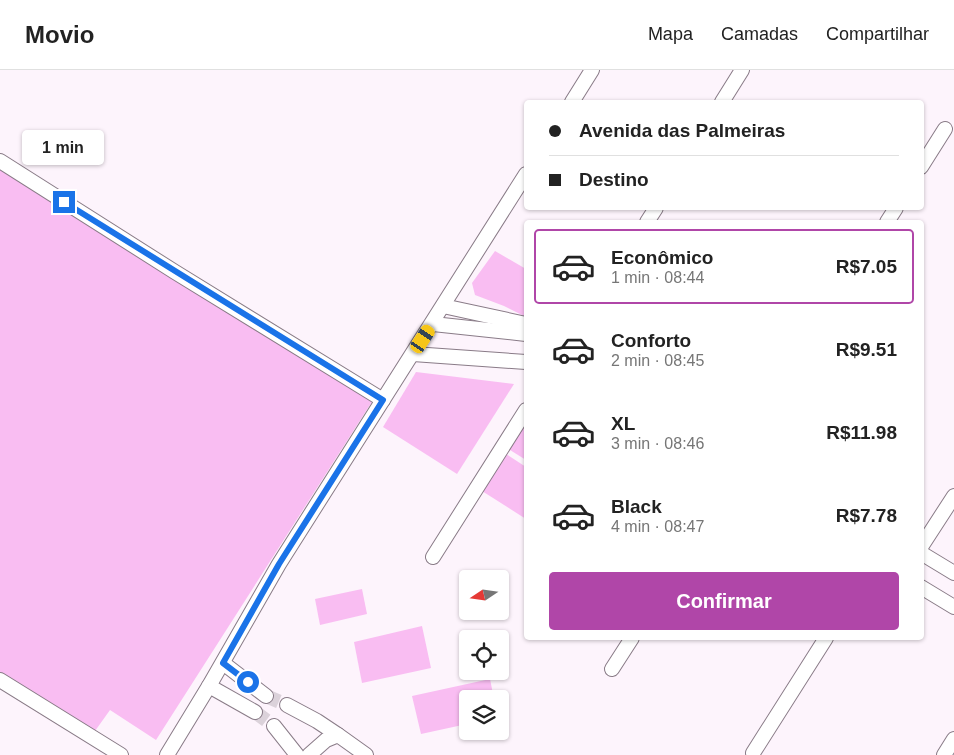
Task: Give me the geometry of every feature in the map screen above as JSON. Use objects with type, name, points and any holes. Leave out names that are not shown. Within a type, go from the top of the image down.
[{"type":"street","points":[[573,100],[592,70]]},
{"type":"street","points":[[723,100],[742,70]]},
{"type":"street","points":[[924,162],[944,129]]},
{"type":"street","points":[[0,161],[175,272],[383,400]]},
{"type":"street","points":[[167,755],[223,663],[279,564],[433,324],[524,177]]},
{"type":"street","points":[[443,306],[524,324]]},
{"type":"street","points":[[433,324],[524,334]]},
{"type":"street","points":[[412,354],[524,362]]},
{"type":"street","points":[[434,557],[524,413]]},
{"type":"street","points":[[924,542],[954,496]]},
{"type":"street","points":[[924,555],[954,573]]},
{"type":"street","points":[[924,589],[954,606]]},
{"type":"street","points":[[612,669],[631,640]]},
{"type":"street","points":[[753,753],[825,640]]},
{"type":"street","points":[[209,686],[253,711],[263,694],[223,663]]},
{"type":"street","points":[[0,680],[121,755]]},
{"type":"street","points":[[287,705],[317,721],[366,755]]},
{"type":"street","points":[[274,726],[297,755]]},
{"type":"street","points":[[309,755],[326,740],[338,735]]},
{"type":"street","points":[[944,755],[954,739]]},
{"type":"shaded area","points":[[0,168],[375,397],[156,740],[110,710],[95,731],[0,672]]},
{"type":"shaded area","points":[[495,251],[524,268],[524,316],[475,295],[472,283]]},
{"type":"shaded area","points":[[416,372],[514,384],[457,474],[383,427]]},
{"type":"shaded area","points":[[524,424],[524,459],[507,448]]},
{"type":"shaded area","points":[[506,454],[524,466],[524,518],[482,491]]},
{"type":"shaded area","points":[[362,589],[367,614],[320,625],[315,599]]},
{"type":"shaded area","points":[[422,626],[431,668],[362,683],[354,642]]},
{"type":"shaded area","points":[[485,680],[490,680],[492,690],[459,690],[459,726],[421,734],[412,696]]},
{"type":"tunnel","points":[[266,696],[287,705]]},
{"type":"tunnel","points":[[255,712],[274,726]]},
{"type":"route","points":[[64,202],[383,400],[279,564],[223,663],[248,682]]}]
